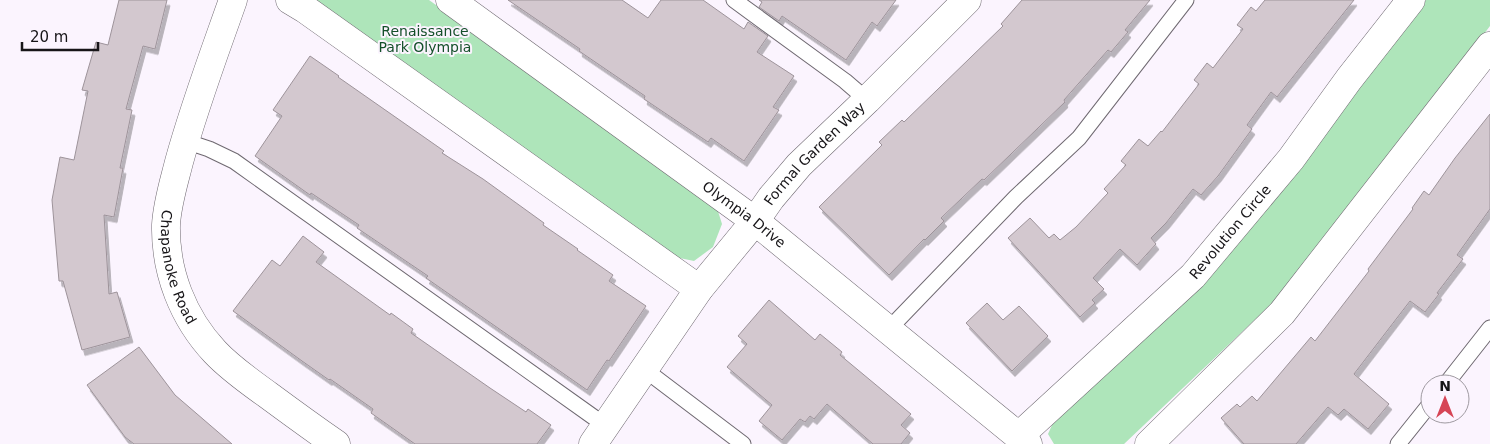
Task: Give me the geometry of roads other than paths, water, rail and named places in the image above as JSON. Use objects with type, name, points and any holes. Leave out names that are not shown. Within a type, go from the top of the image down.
[{"type":"street","name":"Chapanoke Road","points":[[233,0],[185,141],[174,181],[166,223],[171,271],[178,294],[197,330],[215,352],[235,371],[336,444]]},
{"type":"street","points":[[290,0],[699,289]]},
{"type":"street","name":"Olympia Drive","points":[[450,0],[755,220],[1023,440]]},
{"type":"street","name":"Formal Garden Way","points":[[599,435],[699,289],[771,198],[799,165],[968,0]]},
{"type":"street","name":"Revolution Circle","points":[[1023,440],[1193,276],[1291,158],[1349,79],[1411,0]]},
{"type":"street","points":[[1149,444],[1282,313],[1490,46]]},
{"type":"lane","points":[[734,0],[846,81],[867,100]]},
{"type":"lane","points":[[888,330],[1016,197],[1079,138],[1186,0]]},
{"type":"lane","points":[[185,141],[209,149],[234,161],[599,435]]},
{"type":"lane","points":[[1454,374],[1490,328]]},
{"type":"lane","points":[[644,369],[743,444]]},
{"type":"lane","points":[[1398,444],[1420,416]]},
{"type":"park label","name":"Renaissance Park Olympia","points":[[425,40]]}]
